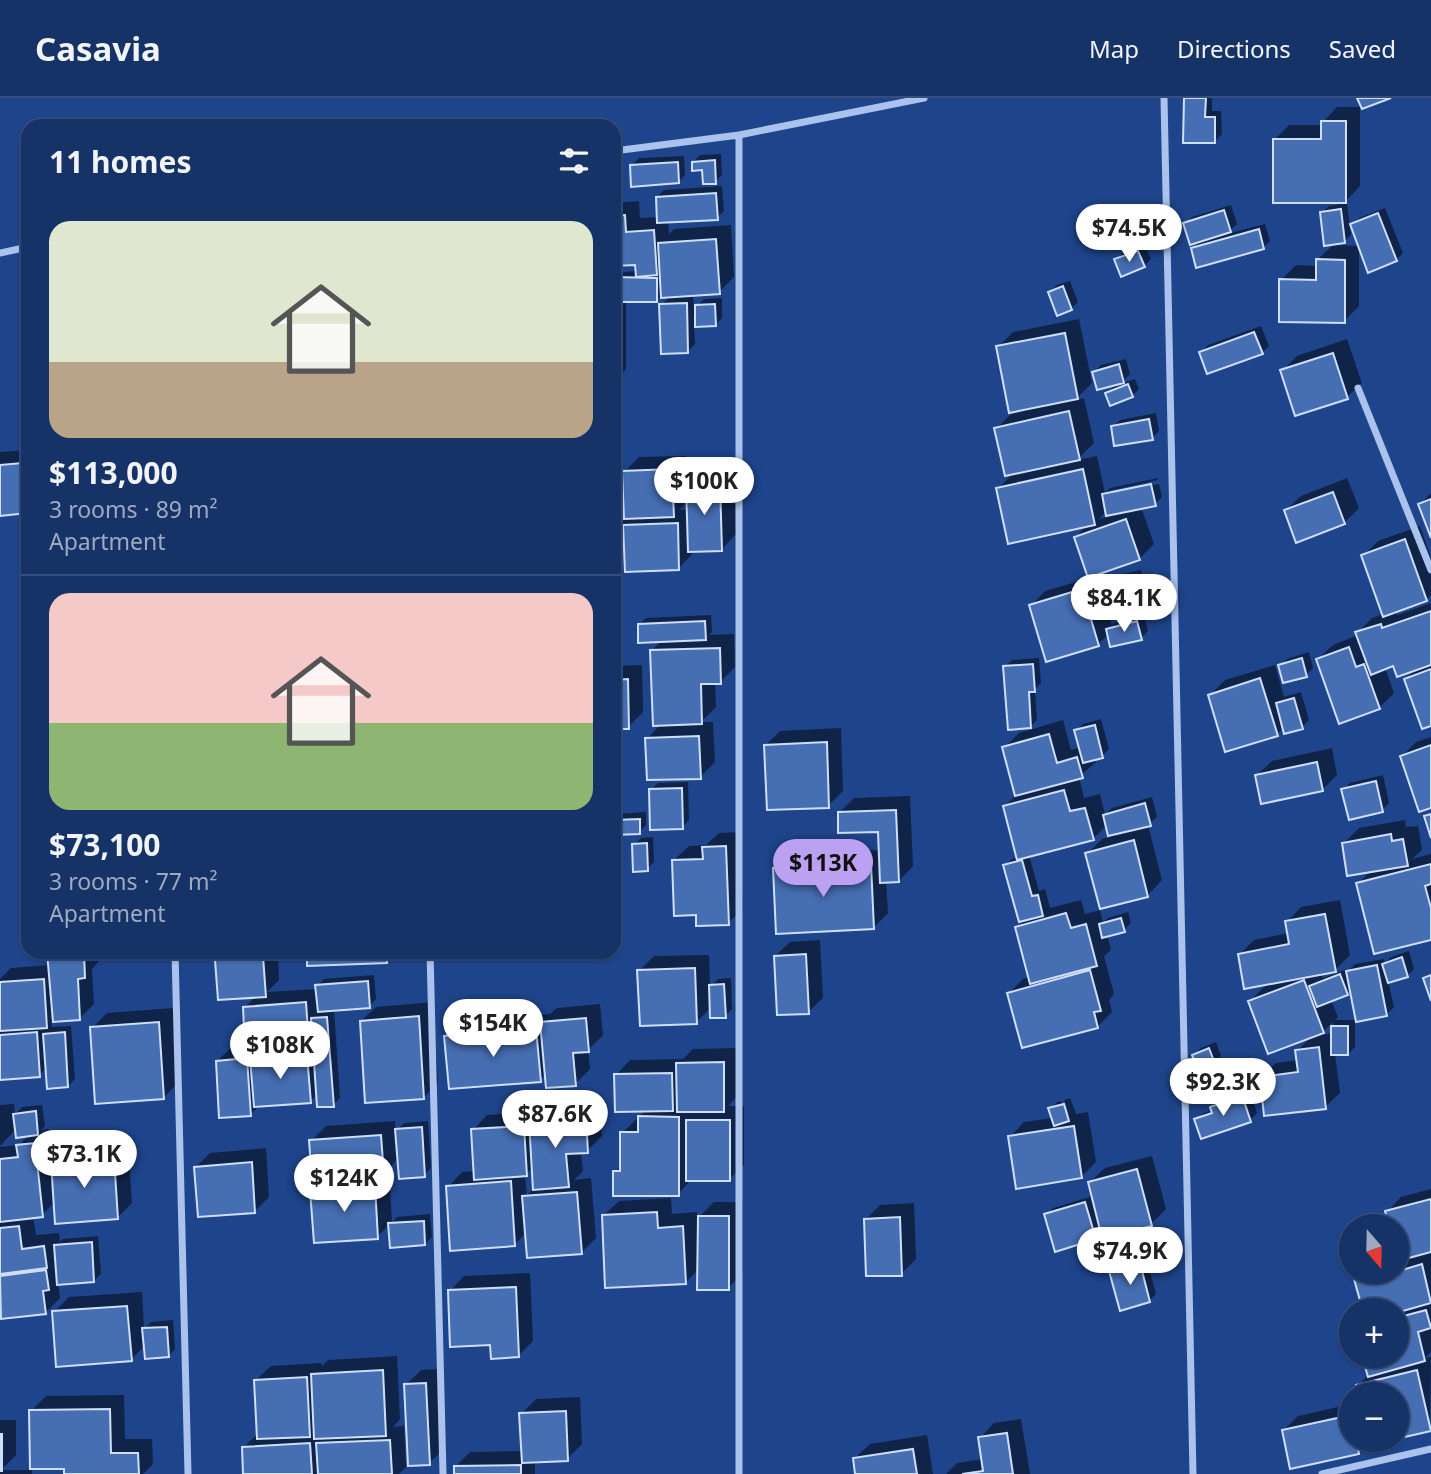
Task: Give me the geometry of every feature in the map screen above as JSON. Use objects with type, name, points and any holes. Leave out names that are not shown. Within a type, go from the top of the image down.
[{"type":"street","points":[[621,150],[740,135],[924,98]]},
{"type":"street","points":[[1164,98],[1193,1474]]},
{"type":"street","points":[[739,1474],[740,135]]},
{"type":"street","points":[[0,253],[21,248]]},
{"type":"street","points":[[1358,388],[1431,570]]},
{"type":"street","points":[[175,959],[188,1474]]},
{"type":"street","points":[[430,959],[443,1474]]},
{"type":"street","points":[[1322,1474],[1431,1449]]},
{"type":"building","points":[[1184,98],[1206,98],[1205,117],[1215,117],[1215,143],[1183,143]]},
{"type":"building","points":[[1357,98],[1391,98],[1362,109]]},
{"type":"building","points":[[1321,121],[1346,121],[1346,203],[1273,203],[1273,139],[1321,139]]},
{"type":"building","points":[[715,160],[716,184],[703,184],[702,170],[692,171],[692,162]]},
{"type":"building","points":[[678,162],[679,183],[631,187],[630,165]]},
{"type":"building","points":[[716,193],[718,220],[657,223],[656,197]]},
{"type":"building","points":[[1341,209],[1345,243],[1324,246],[1320,212]]},
{"type":"building","points":[[1224,210],[1231,232],[1190,245],[1183,223]]},
{"type":"building","points":[[1378,213],[1397,261],[1368,273],[1350,224]]},
{"type":"building","points":[[621,215],[625,215],[626,232],[654,230],[657,275],[636,277],[635,265],[621,266]]},
{"type":"building","points":[[1259,229],[1264,249],[1196,268],[1191,248]]},
{"type":"building","points":[[716,239],[720,294],[661,298],[658,243]]},
{"type":"building","points":[[1138,251],[1145,267],[1121,277],[1114,259]]},
{"type":"building","points":[[1316,259],[1345,260],[1345,323],[1279,322],[1279,279],[1316,280]]},
{"type":"building","points":[[621,277],[657,278],[657,302],[621,302]]},
{"type":"building","points":[[1063,286],[1072,310],[1057,316],[1048,292]]},
{"type":"building","points":[[687,303],[688,353],[661,354],[659,304]]},
{"type":"building","points":[[715,304],[716,326],[695,327],[695,305]]},
{"type":"building","points":[[1254,332],[1263,354],[1207,374],[1199,352]]},
{"type":"building","points":[[1065,333],[1078,399],[1009,413],[996,346]]},
{"type":"building","points":[[1333,353],[1348,399],[1295,416],[1280,370]]},
{"type":"building","points":[[1119,364],[1124,383],[1097,390],[1092,372]]},
{"type":"building","points":[[1128,384],[1133,397],[1110,406],[1105,393]]},
{"type":"building","points":[[1069,411],[1080,460],[1005,476],[994,428]]},
{"type":"building","points":[[1149,419],[1153,440],[1114,446],[1111,426]]},
{"type":"building","points":[[21,463],[21,514],[0,516],[0,465]]},
{"type":"building","points":[[672,469],[674,517],[624,519],[622,471]]},
{"type":"building","points":[[1083,469],[1095,525],[1008,544],[996,488]]},
{"type":"building","points":[[720,483],[722,551],[688,552],[686,484]]},
{"type":"building","points":[[1151,484],[1156,506],[1106,516],[1102,494]]},
{"type":"building","points":[[1333,492],[1345,524],[1296,543],[1284,510]]},
{"type":"building","points":[[1431,499],[1431,538],[1418,504]]},
{"type":"building","points":[[1126,519],[1140,560],[1088,578],[1074,537]]},
{"type":"building","points":[[678,523],[679,570],[625,572],[623,525]]},
{"type":"building","points":[[1405,539],[1427,601],[1383,617],[1361,555]]},
{"type":"building","points":[[1134,576],[1138,592],[1119,598],[1115,580]]},
{"type":"building","points":[[1082,589],[1099,646],[1046,662],[1029,605]]},
{"type":"building","points":[[1431,611],[1431,665],[1397,677],[1393,666],[1371,675],[1355,632],[1381,624],[1382,628]]},
{"type":"building","points":[[705,621],[706,640],[638,643],[638,624]]},
{"type":"building","points":[[1137,621],[1142,640],[1110,647],[1106,629]]},
{"type":"building","points":[[1349,647],[1356,667],[1364,664],[1380,709],[1339,724],[1316,659]]},
{"type":"building","points":[[720,648],[721,684],[701,684],[702,724],[653,726],[650,650]]},
{"type":"building","points":[[1302,658],[1307,677],[1283,683],[1278,665]]},
{"type":"building","points":[[1033,664],[1035,692],[1029,692],[1031,728],[1008,730],[1003,666]]},
{"type":"building","points":[[1431,669],[1431,726],[1422,729],[1404,679]]},
{"type":"building","points":[[1260,678],[1278,736],[1225,752],[1208,695]]},
{"type":"building","points":[[628,679],[629,729],[621,729],[621,680]]},
{"type":"building","points":[[1294,698],[1303,729],[1284,734],[1276,703]]},
{"type":"building","points":[[1095,725],[1103,758],[1083,763],[1074,730]]},
{"type":"building","points":[[1049,734],[1057,763],[1077,757],[1083,778],[1015,796],[1002,747]]},
{"type":"building","points":[[699,736],[701,779],[647,780],[645,738]]},
{"type":"building","points":[[827,742],[829,808],[767,810],[764,745]]},
{"type":"building","points":[[1431,745],[1431,808],[1419,812],[1400,756]]},
{"type":"building","points":[[1317,762],[1323,791],[1261,804],[1255,775]]},
{"type":"building","points":[[1376,781],[1383,812],[1349,820],[1341,789]]},
{"type":"building","points":[[682,788],[683,829],[650,830],[649,789]]},
{"type":"building","points":[[1064,790],[1070,811],[1085,808],[1094,840],[1017,860],[1003,806]]},
{"type":"building","points":[[1145,803],[1151,826],[1108,836],[1103,815]]},
{"type":"building","points":[[896,810],[899,882],[880,883],[878,832],[838,833],[838,812]]},
{"type":"building","points":[[1431,814],[1431,838],[1424,816]]},
{"type":"building","points":[[640,819],[640,834],[621,835],[621,820]]},
{"type":"building","points":[[1391,834],[1392,841],[1403,839],[1408,866],[1347,876],[1342,843]]},
{"type":"building","points":[[1134,840],[1148,897],[1100,909],[1085,853]]},
{"type":"building","points":[[647,843],[648,871],[633,872],[632,844]]},
{"type":"building","points":[[726,846],[729,925],[696,926],[696,915],[674,916],[672,860],[703,859],[702,847]]},
{"type":"building","points":[[1022,860],[1032,896],[1038,895],[1043,916],[1019,922],[1003,865]]},
{"type":"building","points":[[871,864],[874,929],[776,934],[773,868]]},
{"type":"building","points":[[1431,864],[1431,884],[1425,886],[1431,908],[1431,940],[1374,954],[1356,883]]},
{"type":"building","points":[[1066,913],[1071,928],[1086,924],[1097,966],[1030,984],[1015,927]]},
{"type":"building","points":[[1325,914],[1336,972],[1244,989],[1238,954],[1289,944],[1285,921]]},
{"type":"building","points":[[1121,918],[1125,932],[1102,938],[1099,924]]},
{"type":"building","points":[[806,954],[809,1014],[777,1015],[774,956]]},
{"type":"building","points":[[1402,957],[1408,977],[1388,983],[1382,964]]},
{"type":"building","points":[[48,959],[84,959],[85,978],[78,979],[80,1020],[53,1022]]},
{"type":"building","points":[[263,959],[266,997],[218,1000],[215,960]]},
{"type":"building","points":[[307,959],[387,959],[387,963],[307,966]]},
{"type":"building","points":[[1377,965],[1387,1016],[1356,1022],[1346,971]]},
{"type":"building","points":[[695,968],[697,1024],[640,1026],[637,970]]},
{"type":"building","points":[[1090,970],[1101,1011],[1094,1012],[1098,1028],[1022,1048],[1007,993]]},
{"type":"building","points":[[1340,974],[1348,995],[1317,1007],[1309,986]]},
{"type":"building","points":[[1431,975],[1431,1001],[1423,978]]},
{"type":"building","points":[[44,979],[47,1028],[0,1031],[0,982]]},
{"type":"building","points":[[1304,980],[1324,1033],[1268,1054],[1248,1001]]},
{"type":"building","points":[[368,981],[370,1008],[318,1012],[315,985]]},
{"type":"building","points":[[724,984],[726,1018],[710,1018],[709,985]]},
{"type":"building","points":[[306,1002],[309,1046],[245,1050],[243,1007]]},
{"type":"building","points":[[419,1016],[424,1099],[365,1103],[360,1021]]},
{"type":"building","points":[[327,1017],[334,1107],[317,1107],[311,1018]]},
{"type":"building","points":[[586,1018],[589,1052],[573,1053],[576,1086],[546,1088],[540,1022]]},
{"type":"building","points":[[159,1022],[164,1099],[95,1104],[90,1027]]},
{"type":"building","points":[[1331,1026],[1348,1026],[1348,1055],[1331,1055]]},
{"type":"building","points":[[536,1028],[541,1082],[449,1089],[444,1036]]},
{"type":"building","points":[[37,1032],[40,1077],[0,1080],[0,1035]]},
{"type":"building","points":[[65,1032],[68,1087],[47,1089],[43,1034]]},
{"type":"building","points":[[1319,1047],[1326,1109],[1264,1116],[1260,1077],[1298,1072],[1295,1050]]},
{"type":"building","points":[[1209,1048],[1215,1064],[1199,1072],[1192,1055]]},
{"type":"building","points":[[307,1055],[311,1103],[254,1107],[250,1058]]},
{"type":"building","points":[[247,1058],[251,1116],[219,1118],[216,1061]]},
{"type":"building","points":[[724,1062],[724,1112],[677,1112],[676,1063]]},
{"type":"building","points":[[672,1073],[673,1111],[615,1112],[614,1074]]},
{"type":"building","points":[[1242,1095],[1251,1122],[1201,1139],[1194,1119],[1212,1113],[1210,1107]]},
{"type":"building","points":[[1064,1104],[1069,1121],[1054,1126],[1048,1108]]},
{"type":"building","points":[[36,1111],[38,1135],[16,1138],[13,1114]]},
{"type":"building","points":[[638,1116],[679,1117],[679,1196],[613,1196],[613,1171],[620,1171],[620,1132],[638,1132]]},
{"type":"building","points":[[586,1117],[588,1153],[566,1154],[569,1187],[533,1190],[529,1121]]},
{"type":"building","points":[[686,1120],[730,1120],[730,1181],[686,1181]]},
{"type":"building","points":[[524,1126],[527,1176],[474,1180],[471,1129]]},
{"type":"building","points":[[1074,1126],[1082,1178],[1016,1189],[1008,1136]]},
{"type":"building","points":[[422,1127],[425,1177],[399,1179],[395,1129]]},
{"type":"building","points":[[381,1135],[384,1176],[312,1180],[309,1140]]},
{"type":"building","points":[[35,1143],[43,1217],[0,1222],[0,1159],[18,1157],[16,1145]]},
{"type":"building","points":[[114,1157],[118,1219],[55,1224],[51,1162]]},
{"type":"building","points":[[252,1162],[255,1213],[198,1217],[194,1167]]},
{"type":"building","points":[[1137,1169],[1152,1226],[1102,1238],[1088,1182]]},
{"type":"building","points":[[511,1181],[515,1246],[450,1251],[446,1186]]},
{"type":"building","points":[[375,1185],[378,1239],[314,1243],[310,1190]]},
{"type":"building","points":[[577,1192],[582,1254],[527,1258],[522,1196]]},
{"type":"building","points":[[1431,1199],[1431,1252],[1409,1258],[1409,1214],[1386,1214],[1385,1211]]},
{"type":"building","points":[[1085,1202],[1096,1239],[1055,1252],[1044,1214]]},
{"type":"building","points":[[657,1212],[658,1228],[683,1226],[686,1284],[605,1288],[602,1215]]},
{"type":"building","points":[[698,1216],[729,1216],[729,1290],[697,1290]]},
{"type":"building","points":[[900,1217],[902,1276],[866,1276],[864,1219]]},
{"type":"building","points":[[424,1221],[425,1245],[390,1248],[388,1223]]},
{"type":"building","points":[[19,1226],[22,1249],[44,1246],[47,1268],[0,1274],[0,1228]]},
{"type":"building","points":[[92,1242],[94,1282],[57,1285],[54,1245]]},
{"type":"building","points":[[1140,1263],[1150,1302],[1120,1311],[1109,1271]]},
{"type":"building","points":[[1422,1264],[1431,1303],[1409,1309],[1409,1298],[1359,1298],[1355,1284],[1409,1284],[1409,1268]]},
{"type":"building","points":[[46,1270],[49,1290],[43,1291],[46,1314],[1,1319],[0,1276]]},
{"type":"building","points":[[516,1287],[519,1357],[491,1359],[490,1345],[450,1347],[448,1290]]},
{"type":"building","points":[[127,1306],[132,1361],[56,1367],[52,1311]]},
{"type":"building","points":[[1426,1310],[1431,1328],[1418,1332],[1425,1361],[1409,1365],[1409,1315]]},
{"type":"building","points":[[167,1327],[169,1357],[145,1359],[142,1328]]},
{"type":"building","points":[[1365,1368],[1400,1368],[1368,1377]]},
{"type":"building","points":[[383,1370],[386,1436],[314,1439],[311,1374]]},
{"type":"building","points":[[1417,1370],[1431,1431],[1409,1436],[1409,1382],[1368,1382]]},
{"type":"building","points":[[307,1377],[310,1437],[257,1439],[254,1380]]},
{"type":"building","points":[[426,1383],[430,1465],[408,1466],[404,1384]]},
{"type":"building","points":[[110,1409],[111,1453],[138,1453],[139,1474],[64,1474],[64,1469],[30,1469],[29,1410]]},
{"type":"building","points":[[566,1411],[568,1461],[522,1463],[519,1413]]},
{"type":"building","points":[[1339,1418],[1339,1452],[1359,1454],[1290,1469],[1282,1430]]},
{"type":"building","points":[[1007,1433],[1013,1474],[962,1474],[983,1471],[978,1437]]},
{"type":"building","points":[[2,1434],[2,1471],[0,1471]]},
{"type":"building","points":[[390,1440],[392,1474],[318,1474],[316,1443]]},
{"type":"building","points":[[310,1443],[312,1474],[243,1474],[242,1447]]},
{"type":"building","points":[[913,1449],[917,1474],[855,1474],[853,1458]]},
{"type":"building","points":[[521,1465],[521,1474],[454,1474],[454,1466]]}]
